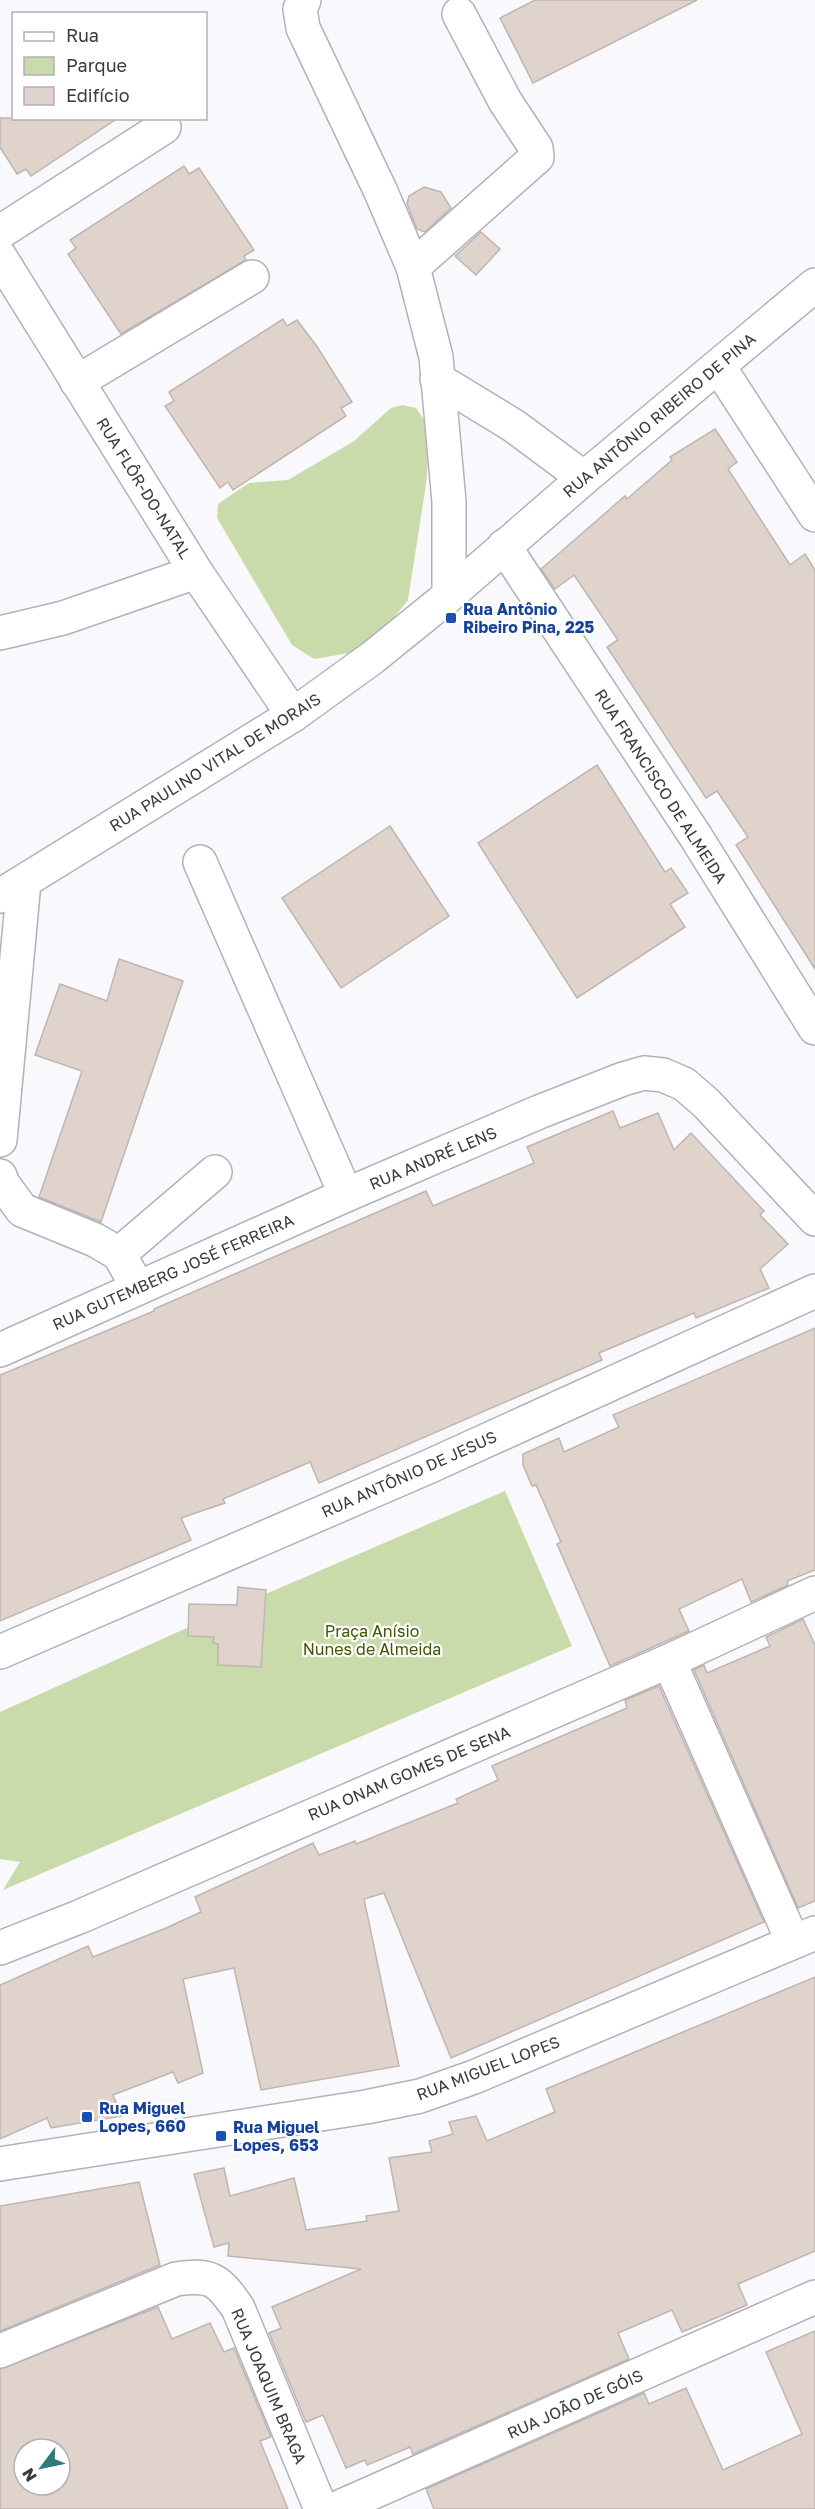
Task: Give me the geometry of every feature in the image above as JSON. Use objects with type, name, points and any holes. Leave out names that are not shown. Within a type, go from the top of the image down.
[{"type":"street","points":[[304,0],[300,9],[303,28],[381,192],[413,267],[436,357],[449,502],[448,595]]},
{"type":"street","points":[[413,267],[537,158],[536,148],[505,101],[459,14]]},
{"type":"street","points":[[0,232],[164,127]]},
{"type":"street","name":"RUA FLÔR-DO-NATAL","points":[[2,262],[196,572],[293,715]]},
{"type":"street","points":[[77,382],[252,277]]},
{"type":"street","name":"RUA ANTÔNIO RIBEIRO DE PINA","points":[[504,546],[719,367],[802,311],[815,285]]},
{"type":"street","points":[[719,367],[815,515]]},
{"type":"street","points":[[437,379],[514,426],[584,478]]},
{"type":"street","name":"RUA PAULINO VITAL DE MORAIS","points":[[12,889],[293,715],[372,658],[504,546]]},
{"type":"street","name":"RUA FRANCISCO DE ALMEIDA","points":[[504,546],[696,837],[815,1028]]},
{"type":"street","points":[[0,633],[63,618],[196,572]]},
{"type":"street","points":[[200,862],[346,1195]]},
{"type":"street","points":[[0,1140],[12,889]]},
{"type":"street","name":"RUA ANDRÉ LENS","points":[[346,1195],[539,1112],[644,1073],[663,1075],[684,1084],[706,1103],[815,1219]]},
{"type":"street","points":[[118,1254],[215,1172]]},
{"type":"street","points":[[0,1176],[3,1184],[22,1210],[95,1240],[118,1254],[138,1288]]},
{"type":"street","name":"RUA GUTEMBERG JOSÉ FERREIRA","points":[[0,1350],[346,1195]]},
{"type":"street","name":"RUA ANTÔNIO DE JESUS","points":[[0,1652],[439,1462],[815,1291]]},
{"type":"street","name":"RUA ONAM GOMES DE SENA","points":[[0,1948],[79,1917],[669,1661],[815,1593]]},
{"type":"street","points":[[669,1661],[804,1937]]},
{"type":"street","name":"RUA MIGUEL LOPES","points":[[0,2164],[366,2108],[420,2096],[474,2077],[804,1937]]},
{"type":"street","name":"RUA JOAQUIM BRAGA","points":[[0,2351],[176,2279],[200,2276],[222,2285],[238,2308],[321,2509]]},
{"type":"street","name":"RUA JOÃO DE GÓIS","points":[[335,2509],[815,2297]]},
{"type":"green space","points":[[403,405],[416,408],[428,425],[429,446],[426,484],[408,600],[368,650],[314,659],[292,645],[217,518],[218,504],[249,483],[288,480],[354,441],[391,408]]},
{"type":"green space","name":"Praça Anísio Nunes de Almeida","points":[[505,1491],[572,1646],[3,1890],[20,1862],[0,1859],[0,1712],[180,1631]]},
{"type":"building","points":[[535,0],[697,0],[533,83],[500,18]]},
{"type":"building","points":[[0,118],[115,120],[31,176],[26,169],[17,174],[0,147]]},
{"type":"building","points":[[184,166],[189,174],[199,168],[254,250],[244,256],[246,260],[121,334],[68,254],[76,248],[70,240]]},
{"type":"building","points":[[424,187],[441,192],[451,208],[425,232],[417,229],[407,204],[409,196]]},
{"type":"building","points":[[481,232],[500,249],[476,275],[455,256]]},
{"type":"building","points":[[283,319],[287,326],[297,320],[316,345],[352,402],[341,408],[346,416],[233,490],[228,482],[220,488],[165,406],[174,401],[169,392]]},
{"type":"building","points":[[715,429],[737,462],[728,469],[790,565],[805,554],[815,570],[815,969],[736,845],[748,837],[717,791],[706,798],[607,647],[618,640],[574,575],[555,589],[541,569],[625,496],[627,499],[672,460],[670,457]]},
{"type":"building","points":[[597,765],[665,872],[671,868],[688,893],[670,904],[685,927],[577,998],[478,843]]},
{"type":"building","points":[[390,826],[449,916],[341,988],[282,898]]},
{"type":"building","points":[[119,959],[183,981],[101,1222],[39,1197],[82,1071],[35,1055],[60,984],[107,1001]]},
{"type":"building","points":[[613,1111],[620,1128],[658,1113],[674,1150],[691,1133],[764,1211],[760,1215],[788,1244],[760,1269],[769,1288],[696,1318],[694,1313],[599,1353],[602,1360],[319,1483],[310,1462],[223,1499],[225,1503],[181,1518],[191,1540],[0,1621],[0,1375],[154,1311],[154,1309],[426,1191],[433,1206],[534,1163],[527,1147]]},
{"type":"building","points":[[815,1328],[815,1570],[787,1581],[788,1585],[751,1602],[742,1579],[679,1609],[689,1631],[610,1666],[557,1544],[561,1542],[536,1485],[532,1486],[523,1465],[523,1454],[559,1438],[564,1452],[619,1427],[613,1415]]},
{"type":"building","points":[[238,1587],[266,1590],[261,1667],[218,1665],[218,1644],[213,1643],[214,1637],[188,1636],[189,1604],[237,1605]]},
{"type":"building","points":[[803,1619],[815,1645],[815,1901],[798,1908],[694,1670],[704,1665],[707,1673],[770,1646],[766,1637]]},
{"type":"building","points":[[659,1686],[764,1922],[451,2058],[384,1893],[364,1899],[399,2066],[261,2090],[234,1968],[183,1979],[203,2073],[178,2083],[173,2072],[113,2095],[122,2116],[51,2128],[47,2118],[0,2139],[0,1985],[88,1946],[93,1957],[166,1928],[201,1912],[195,1897],[313,1843],[319,1855],[355,1841],[356,1844],[458,1803],[456,1799],[498,1780],[492,1766],[627,1708],[625,1700]]},
{"type":"building","points":[[815,1977],[815,2251],[738,2284],[747,2305],[682,2332],[672,2310],[618,2333],[629,2359],[413,2454],[410,2447],[367,2465],[365,2460],[346,2468],[323,2415],[306,2422],[269,2333],[281,2328],[272,2307],[361,2269],[228,2256],[229,2243],[214,2247],[194,2174],[224,2168],[230,2196],[294,2178],[306,2230],[367,2221],[366,2216],[399,2211],[389,2158],[432,2152],[429,2141],[453,2134],[449,2122],[476,2116],[487,2141],[555,2112],[546,2089]]},
{"type":"building","points":[[139,2182],[160,2265],[0,2331],[0,2206]]},
{"type":"building","points":[[158,2307],[172,2339],[210,2323],[224,2352],[234,2348],[271,2437],[260,2441],[288,2509],[0,2509],[0,2369]]},
{"type":"building","points":[[815,2331],[815,2509],[434,2509],[426,2489],[644,2393],[649,2404],[686,2388],[723,2470],[802,2434],[766,2352]]},
{"type":"place","name":"Rua Antônio Ribeiro Pina, 225","points":[[451,618]]},
{"type":"place","name":"Rua Miguel Lopes, 660","points":[[87,2117]]},
{"type":"place","name":"Rua Miguel Lopes, 653","points":[[221,2136]]}]
